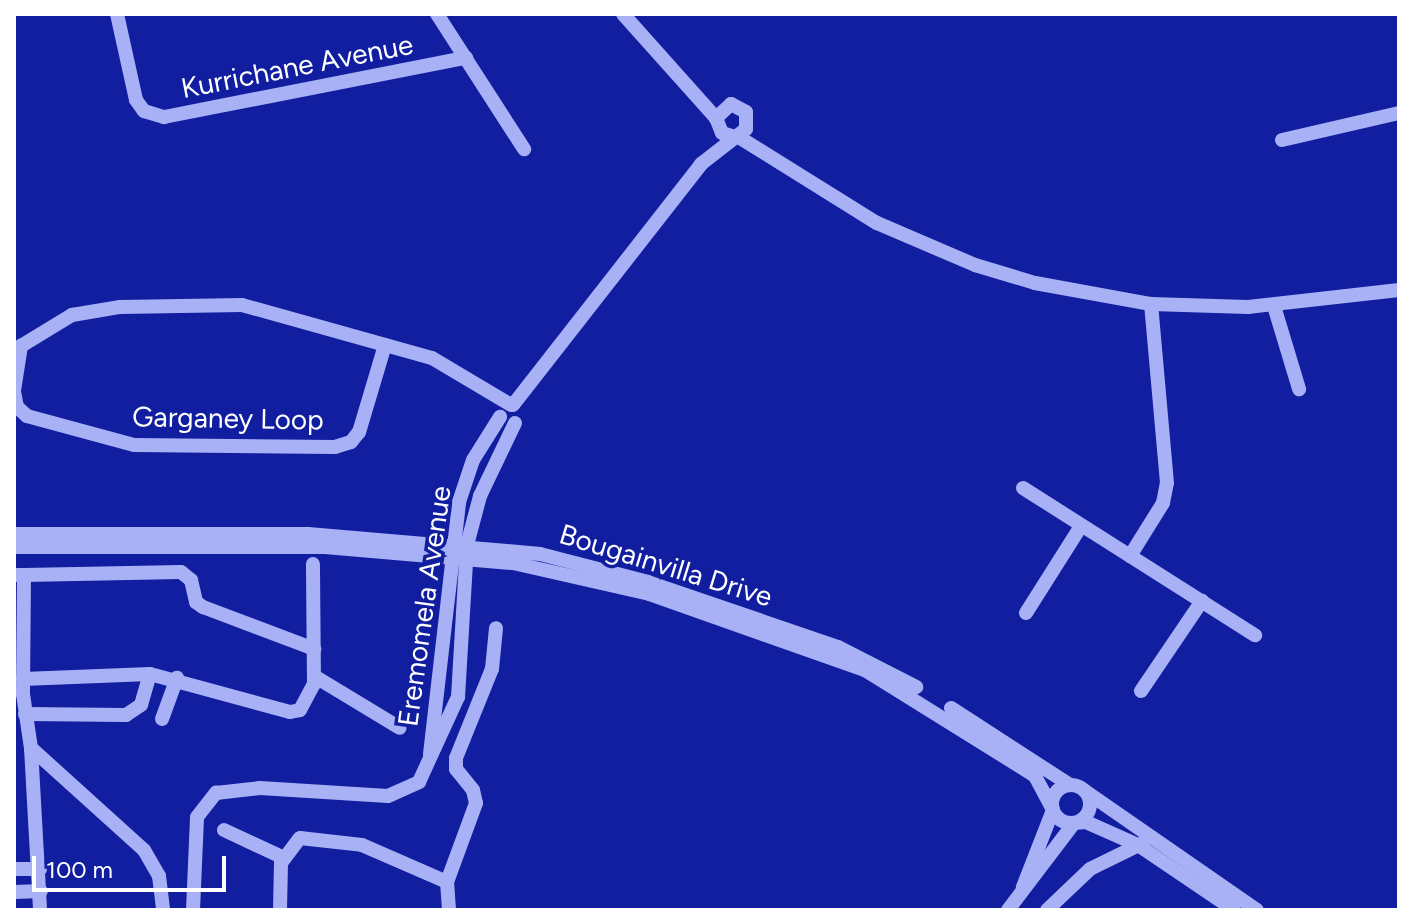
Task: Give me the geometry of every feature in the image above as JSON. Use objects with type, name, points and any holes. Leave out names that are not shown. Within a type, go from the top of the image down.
[{"type":"street","name":"Kurrichane Avenue","points":[[117,14],[136,100],[144,111],[164,117],[466,58]]},
{"type":"street","points":[[437,14],[524,149]]},
{"type":"street","points":[[623,14],[694,90],[716,121],[735,136],[769,152],[831,197],[877,223],[975,265],[1035,283],[1151,304],[1274,306],[1399,290]]},
{"type":"street","points":[[694,90],[726,105],[742,108],[748,124],[769,152]]},
{"type":"street","name":"Eremomela Avenue","points":[[701,164],[716,121],[726,105]]},
{"type":"street","points":[[1282,140],[1399,113]]},
{"type":"street","name":"Eremomela Avenue","points":[[193,910],[197,817],[216,793],[260,788],[398,795],[419,782],[460,688],[460,551],[467,477],[534,379],[701,164],[748,124]]},
{"type":"street","points":[[1130,556],[1163,503],[1167,483],[1151,304]]},
{"type":"street","name":"Garganey Loop","points":[[385,345],[359,432],[351,442],[335,447],[134,445],[27,416],[17,407],[14,391],[18,351],[27,339],[72,315],[98,308],[251,306],[385,345],[446,364],[486,390],[510,413]]},
{"type":"street","points":[[1274,306],[1299,389]]},
{"type":"street","name":"Eremomela Avenue","points":[[460,551],[510,413]]},
{"type":"street","points":[[467,477],[485,485]]},
{"type":"street","points":[[1023,488],[1255,635]]},
{"type":"street","points":[[1026,613],[1081,526]]},
{"type":"street","name":"Bougainvilla Drive","points":[[14,534],[308,534],[460,551]]},
{"type":"street","name":"Bougainvilla Drive","points":[[14,547],[283,545],[540,554],[813,644],[900,677],[1070,785],[1085,791],[1257,910]]},
{"type":"street","points":[[23,679],[150,674],[177,678],[290,712],[306,704],[314,676],[313,564]]},
{"type":"street","points":[[40,910],[31,748],[25,714],[19,575],[181,572],[191,580],[196,602],[203,607],[314,649]]},
{"type":"street","points":[[1141,691],[1202,601]]},
{"type":"street","points":[[449,910],[447,882],[476,803],[473,790],[456,769],[456,758],[492,669],[496,628]]},
{"type":"street","name":"Bougainvilla Drive","points":[[813,644],[941,713],[1035,776],[1061,820],[1096,823],[1138,845],[1234,910]]},
{"type":"street","points":[[25,714],[126,715],[141,705],[150,674]]},
{"type":"street","points":[[314,676],[400,728]]},
{"type":"street","points":[[162,719],[177,678]]},
{"type":"street","points":[[31,748],[144,850],[159,876],[163,910]]},
{"type":"street","points":[[1023,887],[1053,810],[1056,793],[1070,785]]},
{"type":"street","points":[[1008,910],[1074,823],[1089,813],[1085,791]]},
{"type":"street","points":[[224,830],[284,858]]},
{"type":"street","points":[[280,910],[284,858],[300,838],[347,843],[447,882]]},
{"type":"street","points":[[1047,910],[1090,869],[1154,838]]},
{"type":"street","points":[[14,869],[40,869]]},
{"type":"street","points":[[14,892],[41,891]]}]
